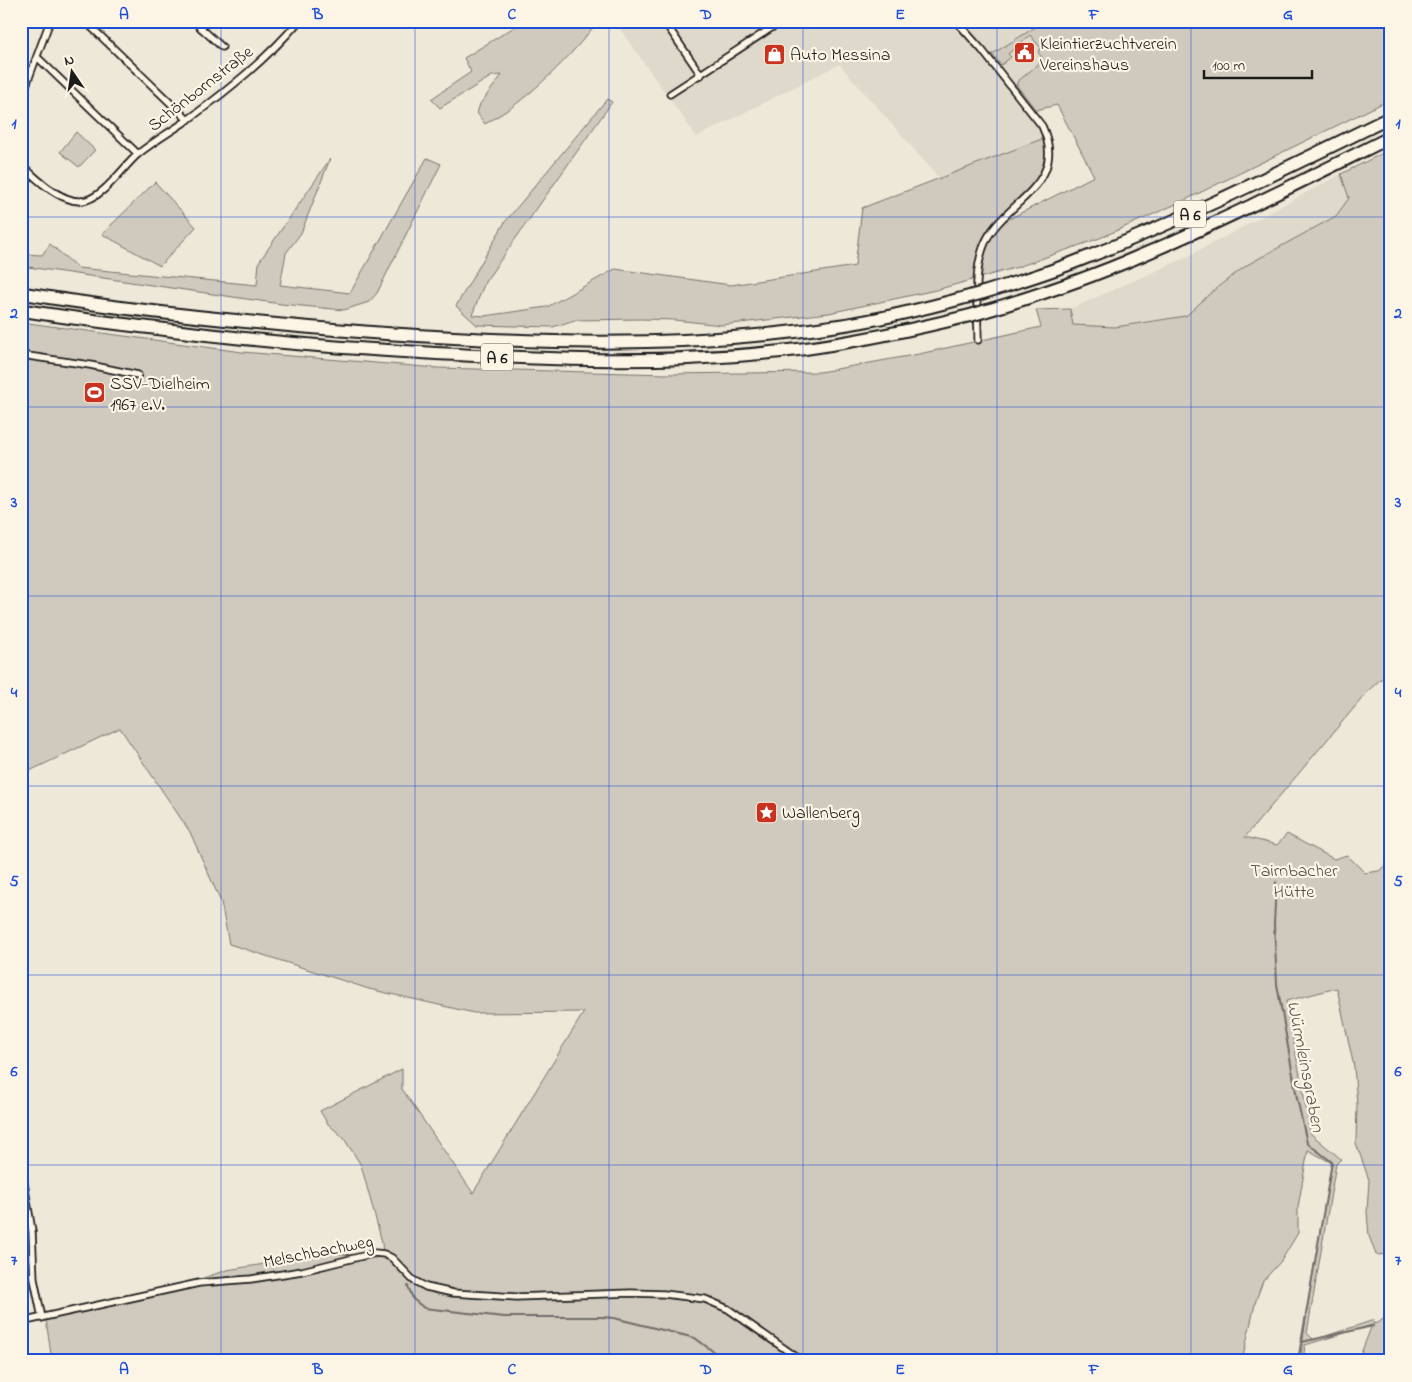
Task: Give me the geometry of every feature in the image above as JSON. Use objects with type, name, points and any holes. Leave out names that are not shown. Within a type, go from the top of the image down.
[{"type":"highway","name":"A 6","points":[[21,293],[92,304],[297,327],[516,340],[632,342],[729,339],[838,326],[919,310],[977,295],[1078,261],[1158,228],[1391,117]]},
{"type":"highway","name":"A 6","points":[[21,310],[213,336],[294,344],[430,353],[574,359],[726,356],[802,349],[876,337],[977,313],[1039,294],[1140,256],[1248,207],[1391,137]]},
{"type":"street","points":[[21,98],[50,21]]},
{"type":"street","points":[[85,21],[188,120]]},
{"type":"street","points":[[194,21],[222,47]]},
{"type":"street","points":[[201,28],[206,21]]},
{"type":"street","name":"Schönbornstraße","points":[[21,164],[31,175],[64,198],[82,201],[97,195],[138,154],[188,120],[238,82],[299,21]]},
{"type":"street","points":[[664,21],[701,75]]},
{"type":"street","points":[[670,94],[782,21]]},
{"type":"street","points":[[956,21],[982,50],[1042,126],[1046,137],[1048,153],[1044,174],[1014,209],[997,222],[988,234],[982,248],[978,270],[978,340]]},
{"type":"street","points":[[37,57],[138,154]]},
{"type":"street","points":[[21,185],[31,175]]},
{"type":"street","points":[[21,355],[90,365],[138,375]]},
{"type":"street","points":[[21,1165],[32,1231],[34,1279],[42,1318]]},
{"type":"street","name":"Melschbachweg","points":[[21,1322],[199,1283],[251,1279],[302,1271],[375,1253],[384,1254],[392,1258],[413,1280],[426,1287],[453,1293],[516,1297],[631,1293],[664,1294],[705,1299],[728,1310],[802,1361]]},
{"type":"shaded area","points":[[614,21],[1039,21],[1042,49],[1041,62],[1056,104],[1036,111],[1047,137],[940,179],[839,64],[697,137]]},
{"type":"shaded area","points":[[1341,174],[1349,198],[1336,216],[1247,265],[1215,289],[1186,316],[1115,327],[1073,325],[1070,309],[1185,258]]},
{"type":"green space","points":[[524,21],[598,21],[542,83],[516,104],[485,124],[477,113],[480,104],[502,75],[492,76],[440,108],[431,99],[471,72],[464,58]]},
{"type":"green space","points":[[1039,21],[1391,21],[1391,99],[1183,201],[1100,238],[1018,267],[936,290],[829,313],[722,325],[641,319],[575,320],[553,327],[477,325],[456,306],[505,222],[607,99],[612,102],[485,282],[472,315],[484,316],[547,307],[615,269],[731,285],[855,266],[862,208],[1047,137],[1047,164],[1037,184],[991,228],[1094,176],[1057,105],[1036,110],[1017,86],[1017,82],[1041,62],[1041,56],[1038,52],[1041,48],[1030,35],[1008,54],[1011,57],[1001,65],[992,54],[1039,25]]},
{"type":"green space","points":[[76,132],[95,150],[79,167],[60,152]]},
{"type":"green space","name":"Tairnbacher Hütte","points":[[1391,149],[1391,670],[1370,689],[1245,837],[1277,845],[1287,834],[1334,859],[1347,855],[1365,873],[1379,871],[1391,860],[1391,1254],[1376,1255],[1369,1236],[1367,1212],[1369,1180],[1356,1143],[1357,1104],[1354,1067],[1337,988],[1286,1001],[1311,1134],[1341,1159],[1336,1164],[1307,1333],[1314,1340],[1374,1320],[1373,1324],[1378,1323],[1391,1313],[1391,1361],[1358,1361],[1372,1325],[1305,1345],[1303,1361],[1300,1361],[1332,1163],[1308,1150],[1298,1207],[1298,1233],[1281,1261],[1263,1281],[1256,1300],[1242,1361],[91,1361],[90,1359],[52,1361],[46,1320],[147,1297],[227,1270],[334,1253],[352,1255],[352,1260],[383,1257],[382,1242],[361,1165],[343,1137],[328,1124],[320,1111],[402,1069],[402,1089],[473,1193],[584,1012],[474,1013],[369,989],[229,944],[221,902],[190,832],[120,728],[21,775],[21,322],[242,352],[437,368],[667,374],[820,372],[919,354],[1041,327],[1036,310],[1070,309],[1073,325],[1115,327],[1186,316],[1215,289],[1247,265],[1336,216],[1349,198],[1341,174]]},
{"type":"green space","points":[[427,158],[441,164],[377,293],[369,302],[344,310],[281,304],[21,266],[21,254],[42,255],[50,244],[78,268],[257,285],[259,262],[330,159],[301,233],[286,253],[280,285],[350,293]]},
{"type":"green space","points":[[155,182],[196,227],[160,266],[102,234]]},
{"type":"waterway","name":"Würmleinsgraben","points":[[1276,882],[1274,924],[1277,984],[1297,1098],[1307,1143],[1332,1162],[1298,1361]]},
{"type":"waterway","points":[[408,1286],[413,1299],[424,1308],[504,1317],[614,1318],[695,1338],[726,1361]]},
{"type":"waterway","points":[[1387,1321],[1391,1319]]},
{"type":"waterway","points":[[1302,1342],[1373,1326]]},
{"type":"place","name":"Kleintierzuchtverein Vereinshaus","points":[[1024,53]]},
{"type":"place","name":"Auto Messina","points":[[774,54]]},
{"type":"place","name":"SSV-Dielheim 1967 e.V.","points":[[94,393]]},
{"type":"place","name":"Wallenberg","points":[[766,812]]}]
